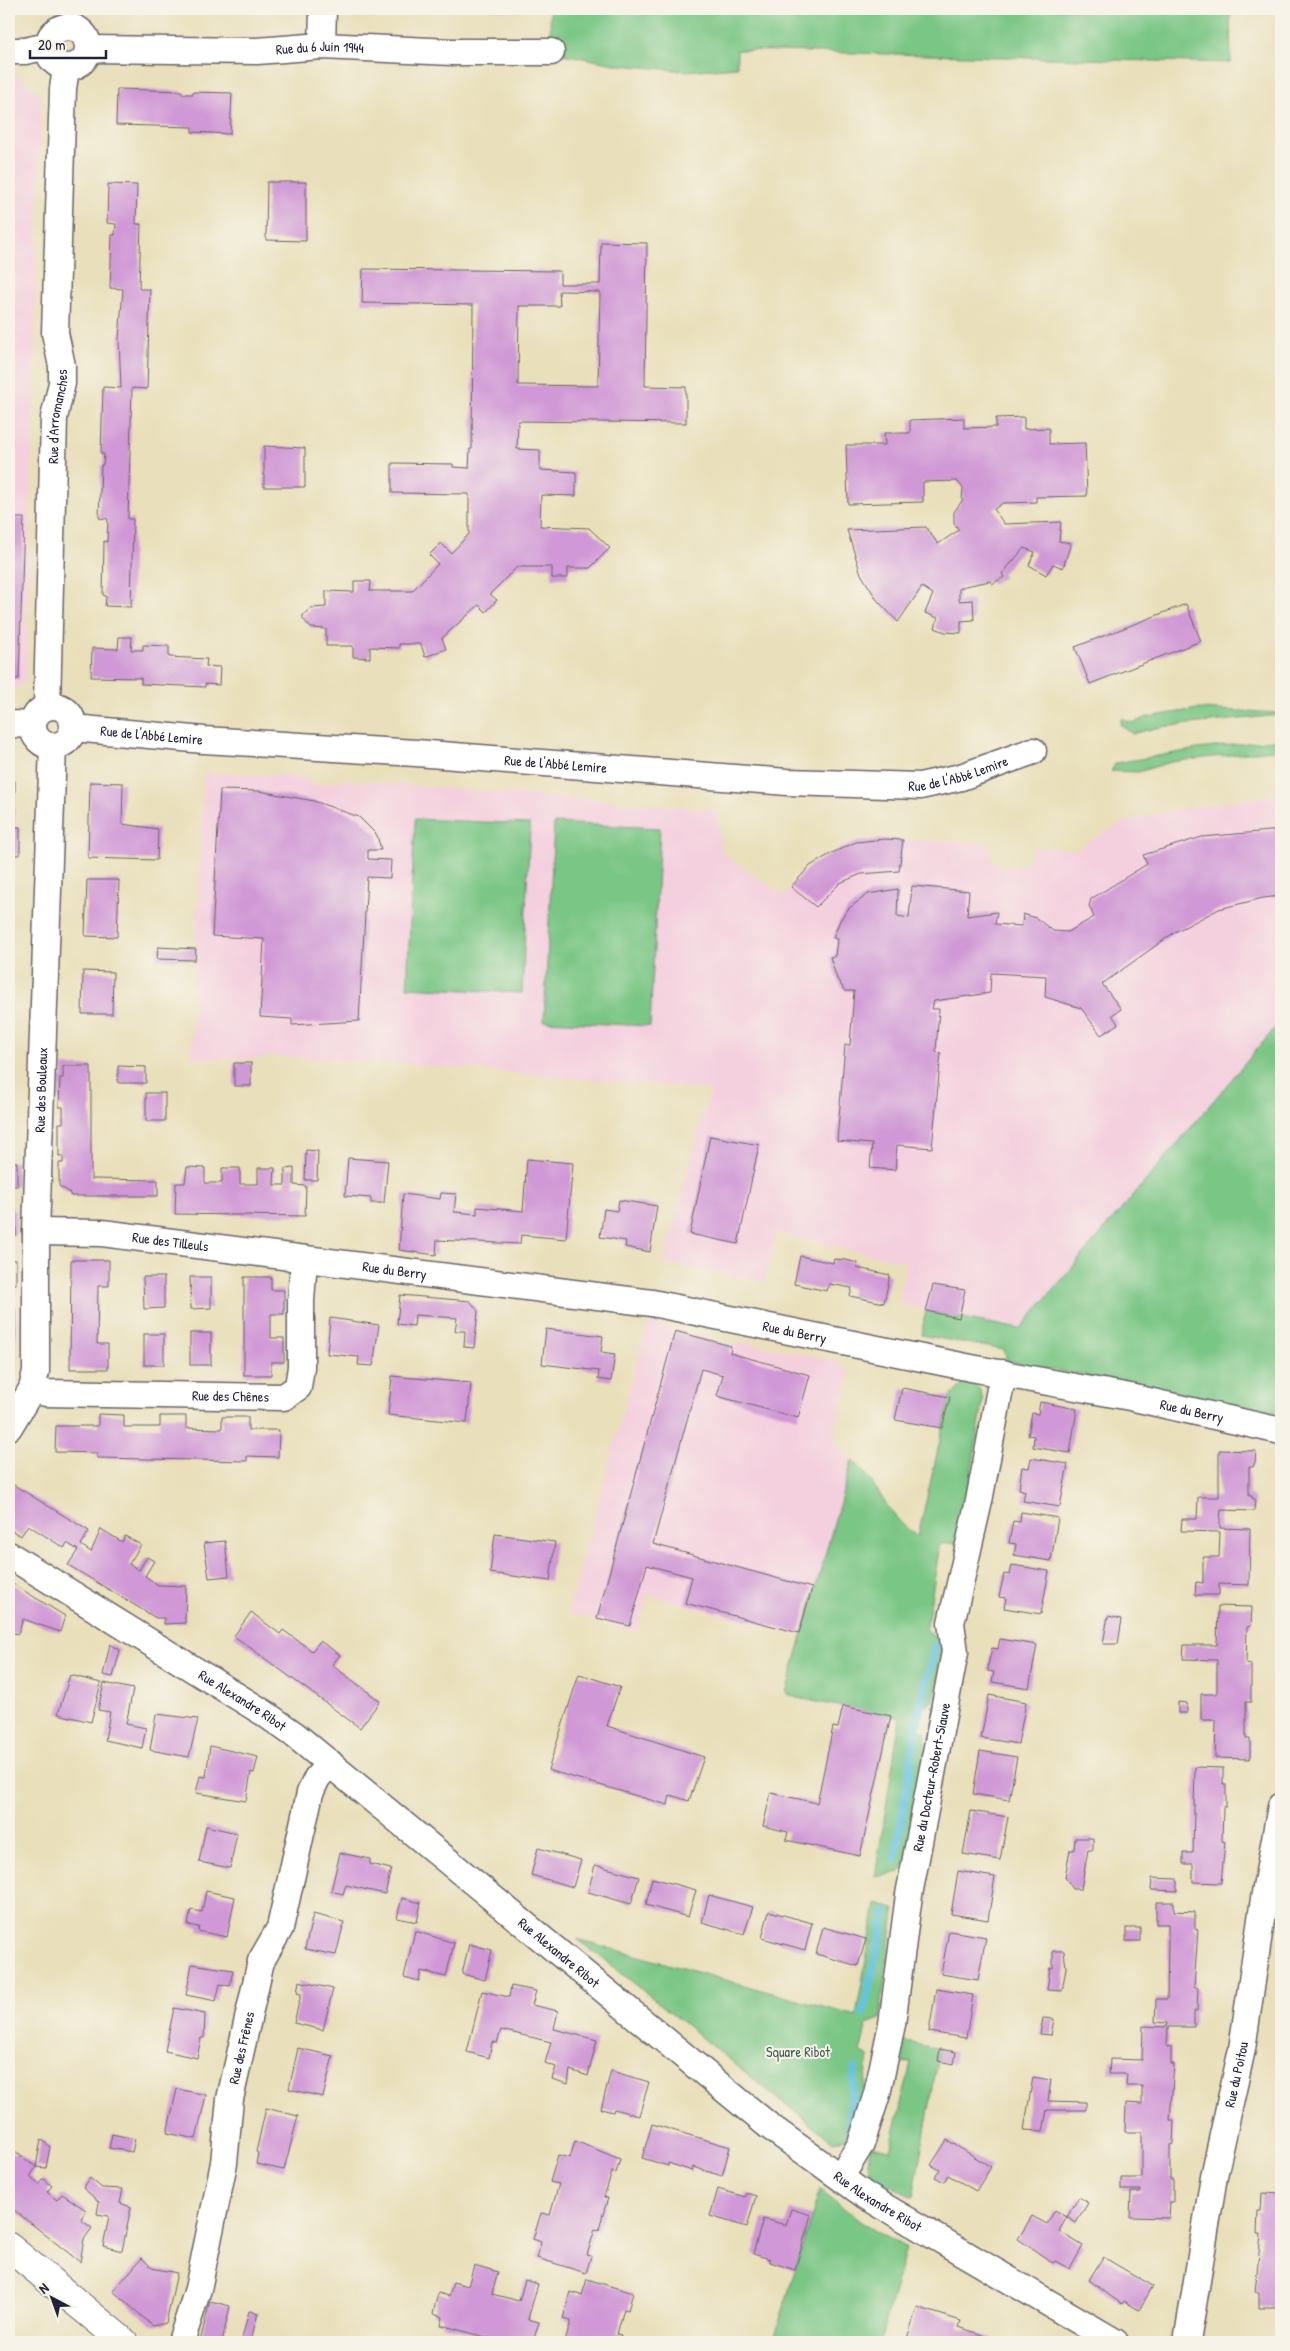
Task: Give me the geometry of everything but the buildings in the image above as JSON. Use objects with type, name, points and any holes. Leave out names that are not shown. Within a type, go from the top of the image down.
[{"type":"main road","points":[[9,2246],[124,2342]]},
{"type":"street","points":[[322,46],[323,9]]},
{"type":"street","points":[[67,18],[86,38],[89,49],[85,59],[77,66],[66,68],[53,60],[48,46],[51,36],[67,18]]},
{"type":"street","points":[[9,51],[25,51],[48,46]]},
{"type":"street","name":"Rue du 6 Juin 1944","points":[[89,49],[257,51],[322,46],[452,52],[551,52]]},
{"type":"street","name":"Rue d'Arromanches","points":[[30,719],[54,418],[62,383],[62,366],[55,333],[55,288],[63,90],[66,68]]},
{"type":"street","points":[[54,706],[66,710],[70,715],[73,728],[64,742],[53,746],[41,742],[34,732],[30,719],[54,706]]},
{"type":"street","name":"Rue de l'Abbé Lemire","points":[[73,728],[204,740],[416,753],[787,782],[920,786],[961,777],[1033,751]]},
{"type":"street","name":"Rue des Bouleaux","points":[[9,1427],[32,1389],[36,1371],[36,1232],[53,746]]},
{"type":"street","name":"Rue des Tilleuls","points":[[36,1232],[102,1233],[304,1259]]},
{"type":"street","name":"Rue du Berry","points":[[304,1259],[652,1303],[1130,1397],[1281,1431]]},
{"type":"street","name":"Rue des Chênes","points":[[32,1389],[46,1393],[284,1396],[298,1387],[301,1367],[301,1301],[304,1259]]},
{"type":"street","name":"Rue du Docteur-Robert-Siauve","points":[[840,2176],[862,2144],[877,2094],[892,2024],[909,1895],[955,1652],[950,1623],[979,1502],[1003,1373]]},
{"type":"street","name":"Rue Alexandre Ribot","points":[[9,1555],[264,1713],[330,1762],[769,2126],[866,2196],[1116,2342]]},
{"type":"street","name":"Rue des Frênes","points":[[181,2342],[198,2289],[222,2173],[230,2099],[261,1961],[280,1928],[310,1793],[317,1778],[330,1762]]},
{"type":"street","name":"Rue du Poitou","points":[[1187,2342],[1214,2176],[1242,2049],[1264,1899],[1281,1806]]},
{"type":"shaded area","points":[[9,71],[13,71],[41,96],[26,680],[9,695]]},
{"type":"shaded area","points":[[204,773],[298,776],[317,786],[345,780],[716,810],[723,855],[785,896],[799,876],[810,866],[856,842],[885,839],[989,843],[988,851],[992,860],[999,866],[1012,868],[1023,865],[1031,856],[1033,847],[1079,850],[1084,844],[1124,822],[1177,809],[1281,795],[1281,1021],[1020,1329],[959,1318],[899,1304],[907,1262],[775,1233],[765,1282],[664,1263],[697,1134],[711,1090],[412,1064],[270,1056],[258,1059],[191,1058]]},
{"type":"shaded area","points":[[648,1322],[731,1346],[744,1342],[834,1361],[846,1371],[852,1369],[835,1424],[835,1439],[841,1454],[852,1460],[801,1636],[647,1594],[637,1631],[568,1613]]},
{"type":"green space","points":[[550,9],[1230,9],[1231,63],[737,50],[737,67],[686,71],[620,65],[551,52]]},
{"type":"green space","points":[[1197,709],[1281,713],[1281,715],[1160,727],[1132,734],[1120,724],[1122,718],[1132,723],[1148,717]]},
{"type":"green space","points":[[1281,739],[1281,749],[1171,762],[1138,772],[1111,771],[1116,763],[1198,749]]},
{"type":"green space","points":[[415,819],[530,824],[522,993],[407,987]]},
{"type":"green space","points":[[554,823],[660,828],[650,1026],[544,1021]]},
{"type":"green space","points":[[1281,1021],[1281,1413],[1007,1361],[1004,1350],[921,1335],[926,1311],[1020,1329]]},
{"type":"green space","points":[[964,1383],[979,1388],[983,1400],[960,1543],[940,1544],[926,1631],[945,1645],[934,1701],[924,1705],[919,1729],[926,1733],[922,1788],[911,1852],[900,1872],[875,1877],[900,1718],[797,1698],[786,1693],[852,1460],[869,1478],[898,1520],[918,1536],[950,1397]]},
{"type":"green space","name":"Square Ribot","points":[[876,1904],[895,1909],[880,2019],[867,2024],[860,2052],[869,2057],[858,2127],[845,2139],[833,2141],[577,1939],[856,2016]]},
{"type":"green space","points":[[900,2041],[940,2049],[913,2197],[872,2178],[868,2164],[870,2146],[890,2150],[911,2063],[897,2062]]},
{"type":"green space","points":[[820,2189],[861,2222],[906,2248],[880,2342],[773,2342]]},
{"type":"waterway","points":[[895,1859],[919,1713],[935,1646]]},
{"type":"waterway","points":[[863,2013],[886,1912]]},
{"type":"waterway","points":[[849,2122],[855,2068]]}]
